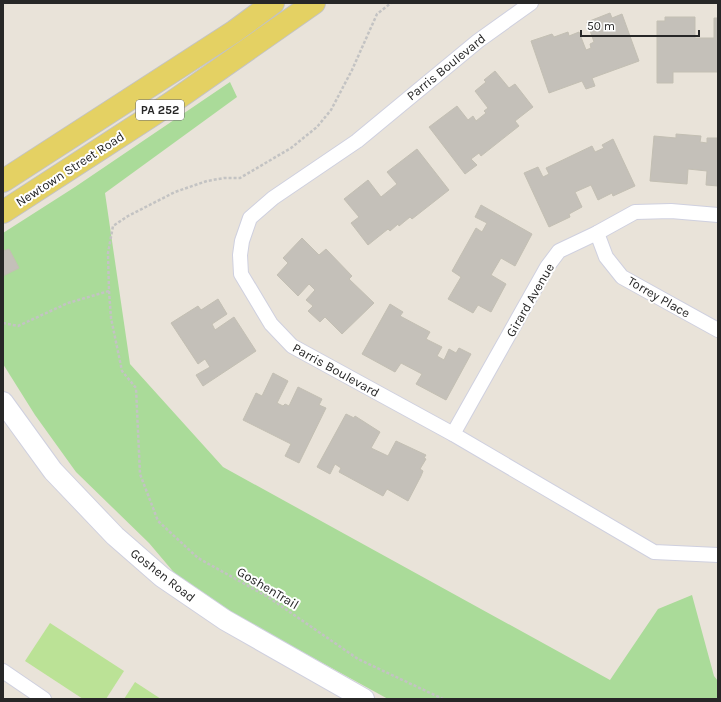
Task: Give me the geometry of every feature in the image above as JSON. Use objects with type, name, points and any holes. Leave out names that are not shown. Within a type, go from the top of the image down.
[{"type":"main road","name":"Newtown Street Road","points":[[3,181],[235,31],[273,3]]},
{"type":"main road","name":"Newtown Street Road","points":[[3,212],[171,103],[314,3]]},
{"type":"main road","name":"Goshen Road","points":[[3,402],[53,471],[115,536],[162,577],[224,620],[364,699]]},
{"type":"street","name":"Parris Boulevard","points":[[531,3],[472,46],[357,141],[273,198],[250,218],[242,241],[240,255],[241,274],[271,324],[292,346],[453,434],[654,552],[718,554]]},
{"type":"street","name":"Girard Avenue","points":[[453,434],[548,267],[559,252],[635,212],[671,211],[718,215]]},
{"type":"street","name":"Torrey Place","points":[[597,233],[606,257],[622,276],[718,330]]},
{"type":"street","points":[[3,671],[44,699]]},
{"type":"path","name":"GoshenTrail","points":[[391,3],[378,14],[352,70],[331,110],[317,127],[291,148],[240,178],[224,178],[207,181],[175,192],[128,216],[113,226],[108,254],[111,318],[122,370],[136,388],[140,474],[158,521],[198,558],[268,597],[358,659],[443,699]]},
{"type":"path","points":[[3,323],[18,326],[68,303],[109,291]]},
{"type":"green space","points":[[230,82],[237,97],[105,193],[130,364],[223,467],[610,680],[658,609],[692,595],[714,676],[718,681],[718,699],[388,699],[188,589],[149,543],[76,472],[35,415],[3,364],[3,233],[75,187]]},
{"type":"green space","points":[[50,623],[124,671],[106,699],[83,699],[25,661]]},
{"type":"green space","points":[[135,682],[161,699],[124,699]]},
{"type":"building","points":[[610,13],[612,18],[622,14],[639,61],[592,78],[595,86],[586,89],[582,81],[549,93],[531,41],[552,34],[554,37],[568,32],[569,36],[579,32],[586,50],[591,48],[590,44],[594,42],[587,22]]},
{"type":"building","points":[[665,17],[695,17],[695,38],[714,38],[714,18],[718,18],[718,72],[673,72],[673,83],[657,83],[657,21],[665,21]]},
{"type":"building","points":[[495,71],[509,88],[515,84],[533,107],[515,121],[519,126],[481,156],[479,153],[471,159],[477,165],[465,174],[429,127],[457,106],[468,120],[473,116],[476,121],[486,113],[484,111],[488,108],[475,91],[486,82],[484,80]]},
{"type":"building","points":[[676,134],[701,136],[700,142],[707,143],[707,138],[717,138],[718,186],[706,185],[707,171],[688,169],[687,184],[650,181],[654,136],[676,138]]},
{"type":"building","points":[[613,139],[635,186],[613,196],[612,193],[598,200],[591,185],[575,192],[582,207],[569,214],[570,217],[549,227],[524,173],[538,167],[543,177],[549,174],[546,168],[592,146],[595,152],[604,148],[602,145]]},
{"type":"building","points":[[417,149],[449,190],[412,219],[410,217],[390,231],[388,229],[368,245],[351,223],[359,217],[344,199],[368,180],[381,197],[397,184],[387,172]]},
{"type":"building","points":[[481,205],[532,234],[515,266],[501,258],[491,275],[506,284],[491,312],[478,305],[473,313],[448,299],[461,277],[452,271],[476,228],[482,232],[487,223],[475,217]]},
{"type":"building","points":[[302,238],[319,255],[326,249],[352,276],[349,279],[374,303],[342,334],[325,317],[320,322],[308,311],[313,306],[306,300],[315,290],[309,284],[298,296],[277,275],[288,263],[283,258]]},
{"type":"building","points":[[9,249],[19,268],[3,276],[3,251]]},
{"type":"building","points":[[218,299],[227,314],[212,324],[215,330],[234,317],[256,351],[203,386],[196,375],[210,367],[205,359],[198,364],[171,323],[198,306],[201,310]]},
{"type":"building","points":[[390,304],[403,312],[400,316],[430,332],[426,339],[442,347],[437,356],[444,360],[449,349],[456,353],[459,348],[471,354],[446,400],[416,384],[422,374],[401,363],[395,372],[362,354]]},
{"type":"building","points":[[273,373],[288,381],[277,403],[283,406],[285,404],[289,406],[298,387],[322,399],[319,405],[326,408],[299,463],[285,456],[291,444],[243,420],[256,393],[262,396]]},
{"type":"building","points":[[346,414],[354,418],[355,416],[380,432],[371,448],[388,456],[396,441],[426,455],[424,458],[426,459],[420,469],[423,471],[408,501],[387,489],[383,496],[339,472],[341,468],[335,464],[330,474],[317,467]]}]
